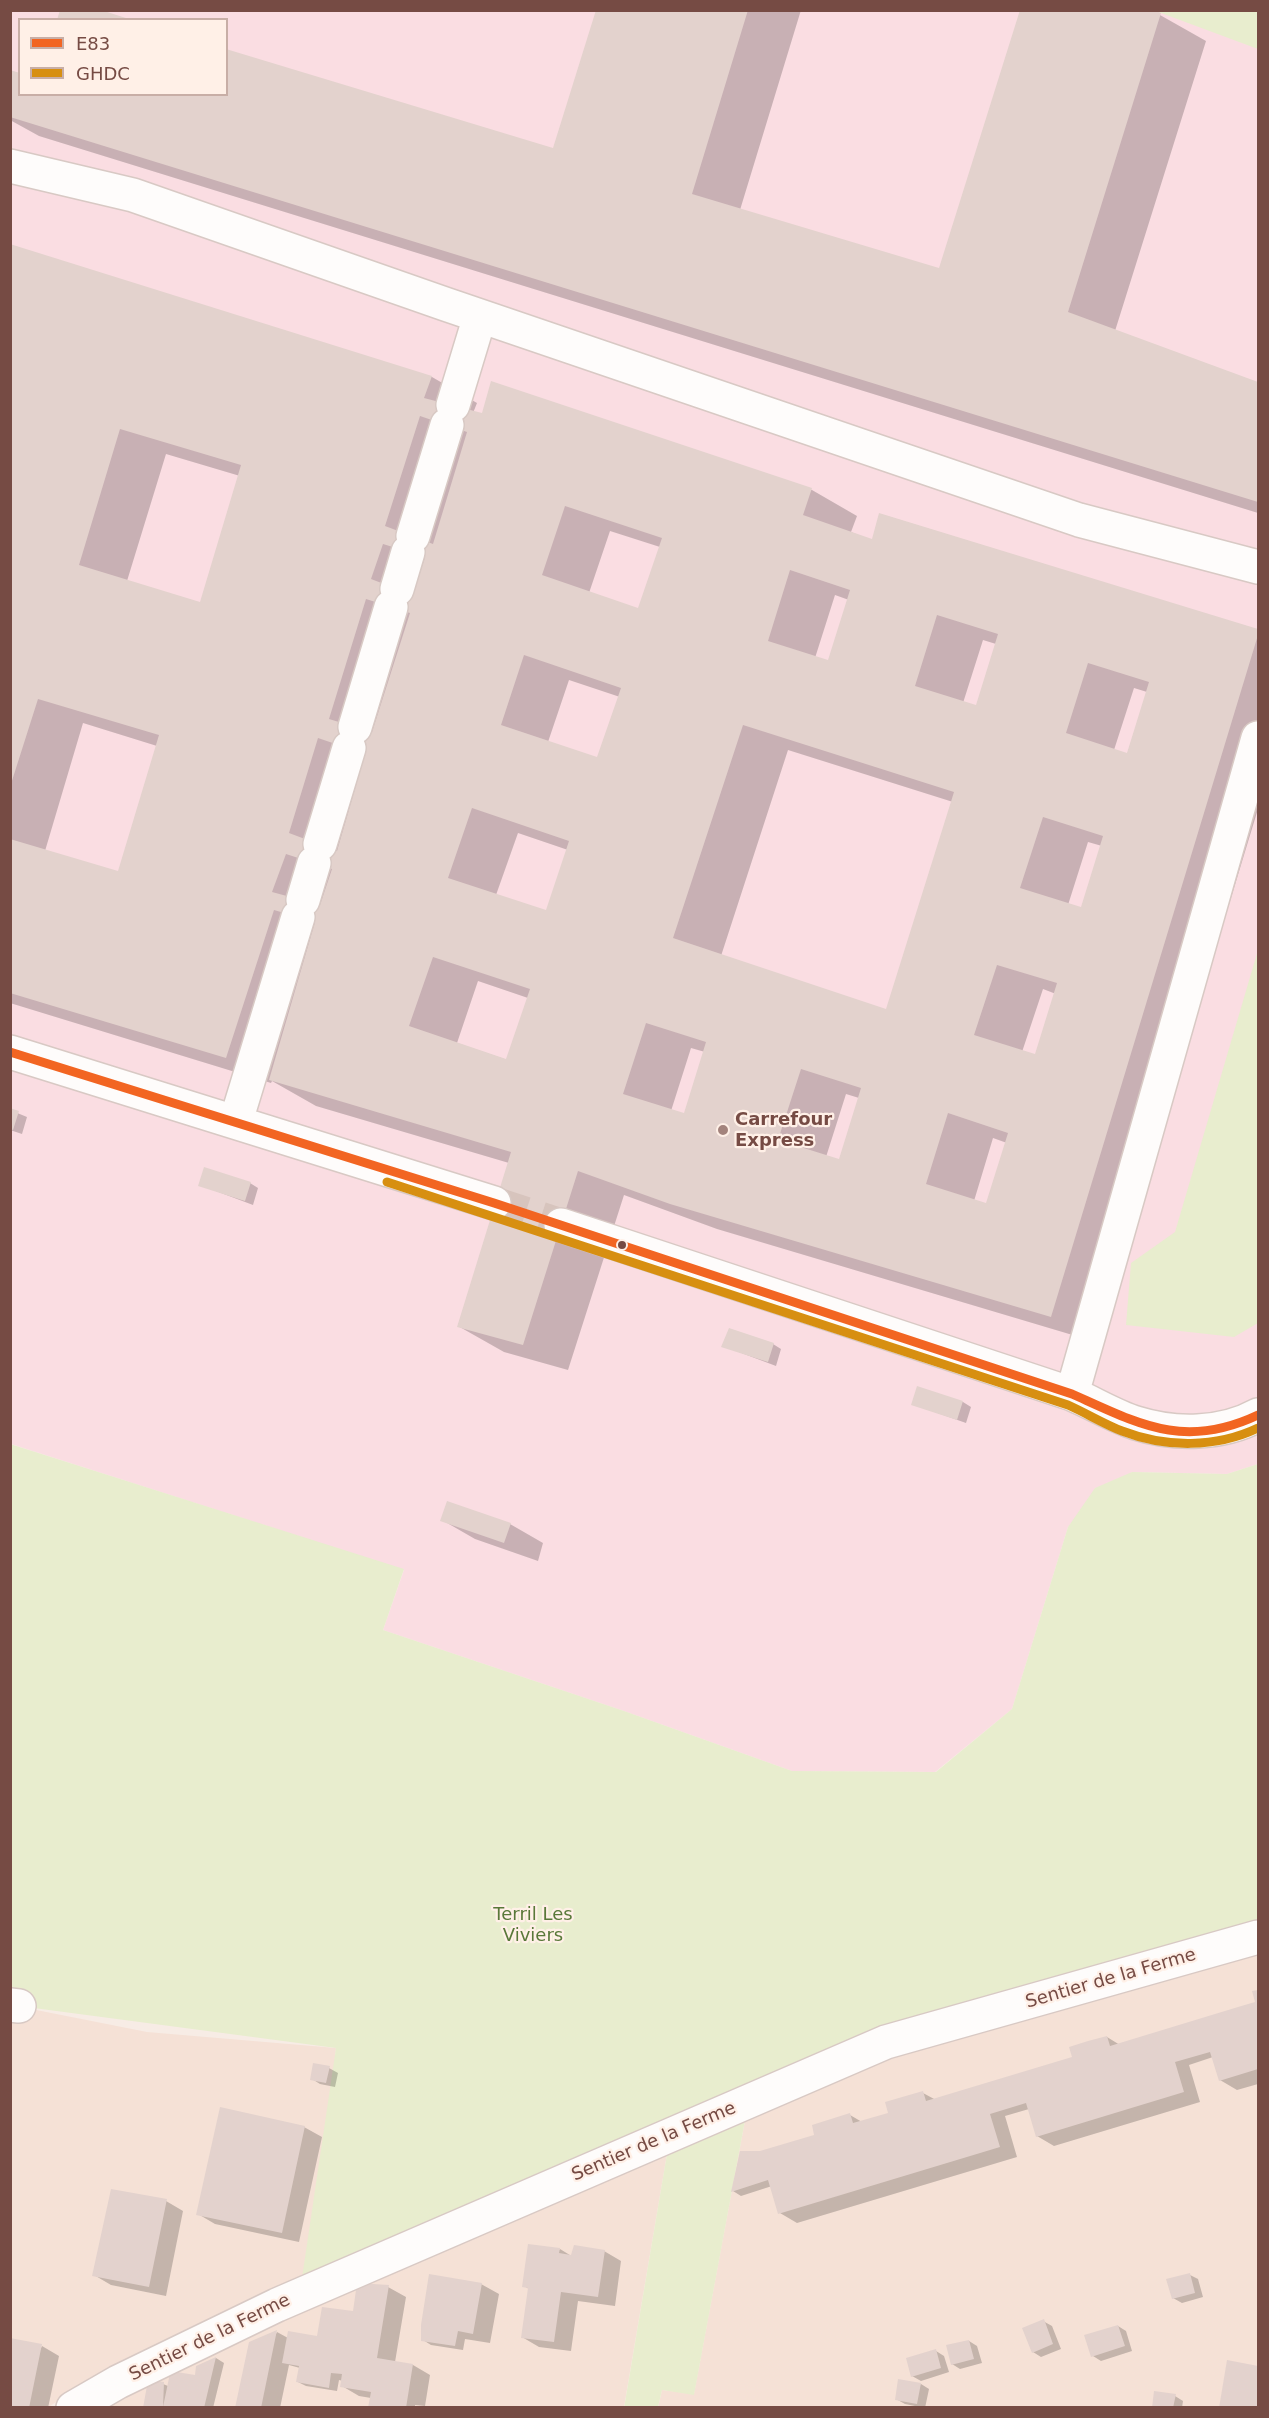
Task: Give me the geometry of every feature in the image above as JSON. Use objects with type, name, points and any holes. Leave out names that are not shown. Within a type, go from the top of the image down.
[{"type":"street","points":[[10,166],[133,195],[1079,520],[1258,567]]},
{"type":"street","points":[[236,1121],[480,316]]},
{"type":"street","points":[[1072,1394],[1258,738]]},
{"type":"street","points":[[10,1052],[494,1203]]},
{"type":"street","points":[[561,1225],[1072,1394],[1135,1423],[1180,1432],[1213,1430],[1258,1416]]},
{"type":"street","name":"Sentier de la Ferme","points":[[73,2408],[118,2382],[277,2305],[886,2042],[1258,1937]]},
{"type":"shaded area","points":[[10,11],[1258,11],[1258,1464],[1227,1474],[1132,1472],[1068,1527],[1012,1709],[935,1772],[792,1771],[624,1711],[383,1630],[404,1570],[11,1444]]},
{"type":"shaded area","points":[[1258,1933],[1258,2407],[658,2408],[662,2390],[694,2394],[746,2115],[782,2087]]},
{"type":"shaded area","points":[[11,2005],[147,2032],[336,2048],[314,2289],[48,2407],[11,2408]]},
{"type":"shaded area","points":[[668,2148],[624,2407],[79,2408]]},
{"type":"green space","points":[[1154,11],[1258,11],[1258,49],[1161,13]]},
{"type":"green space","points":[[1258,950],[1258,1323],[1234,1337],[1126,1325],[1131,1263],[1175,1232]]},
{"type":"green space","name":"Terril Les Viviers","points":[[10,1444],[404,1569],[383,1630],[624,1711],[792,1771],[936,1772],[1012,1709],[1068,1527],[1095,1488],[1132,1472],[1227,1474],[1258,1464],[1258,1919],[857,2039],[302,2278],[336,2048],[11,2005]]},
{"type":"green space","points":[[746,2115],[694,2395],[662,2390],[658,2407],[624,2408],[668,2148]]},
{"type":"building","points":[[60,10],[101,10],[126,18],[58,18]]},
{"type":"building","points":[[596,10],[748,10],[692,194],[939,268],[1020,10],[1154,10],[1161,13],[1068,312],[1258,382],[1258,502],[10,117],[10,70],[18,72],[18,96],[228,96],[228,50],[553,148]]},
{"type":"building","points":[[10,244],[432,376],[424,398],[482,413],[491,381],[812,488],[803,515],[872,539],[879,513],[1258,629],[1051,1317],[670,1204],[578,1171],[523,1345],[457,1327],[511,1152],[269,1080],[315,922],[274,910],[226,1058],[10,993],[10,839],[118,871],[159,735],[38,699],[10,787]],"holes":[[[420,416],[467,432],[433,544],[385,526]],[[120,429],[241,465],[200,602],[79,565]],[[565,506],[662,538],[638,608],[542,575]],[[383,544],[425,557],[413,595],[371,579]],[[790,570],[850,590],[828,660],[768,641]],[[366,599],[410,613],[372,732],[329,719]],[[937,615],[998,634],[976,705],[915,686]],[[524,655],[621,688],[597,757],[501,725]],[[1088,663],[1149,682],[1127,753],[1066,733]],[[743,725],[954,792],[886,1009],[673,938]],[[318,738],[365,754],[337,851],[289,833]],[[472,808],[569,841],[546,910],[448,878]],[[1043,817],[1103,836],[1081,907],[1020,888]],[[286,854],[332,869],[320,905],[272,892]],[[433,957],[530,989],[506,1059],[409,1026]],[[997,965],[1057,983],[1035,1054],[974,1035]],[[646,1023],[706,1042],[684,1113],[623,1094]],[[801,1069],[861,1088],[839,1159],[778,1140]],[[948,1113],[1008,1133],[986,1203],[926,1184]]]},
{"type":"building","points":[[10,1108],[19,1111],[13,1130],[10,1129]]},
{"type":"building","points":[[204,1167],[251,1182],[245,1201],[198,1186]]},
{"type":"building","points":[[729,1328],[774,1343],[768,1362],[721,1347]]},
{"type":"building","points":[[917,1386],[963,1401],[957,1420],[911,1405]]},
{"type":"building","points":[[447,1501],[511,1523],[504,1543],[440,1521]]},
{"type":"building","points":[[1258,1990],[1258,2069],[1219,2081],[1210,2052],[1175,2062],[1184,2092],[1036,2137],[1026,2103],[990,2114],[1000,2147],[778,2214],[768,2180],[731,2192],[740,2151],[760,2151],[814,2135],[812,2125],[850,2113],[853,2123],[888,2113],[885,2102],[923,2091],[926,2101],[1072,2057],[1069,2047],[1088,2041],[1107,2036],[1110,2046],[1255,2002],[1252,1991]]},
{"type":"building","points":[[313,2063],[330,2066],[326,2083],[310,2080]]},
{"type":"building","points":[[220,2107],[305,2126],[282,2233],[196,2215]]},
{"type":"building","points":[[111,2189],[167,2199],[149,2287],[92,2276]]},
{"type":"building","points":[[528,2244],[560,2248],[559,2253],[571,2255],[574,2245],[605,2250],[598,2297],[561,2292],[554,2342],[521,2338],[528,2288],[522,2287]]},
{"type":"building","points":[[1190,2273],[1195,2293],[1172,2299],[1166,2279]]},
{"type":"building","points":[[429,2274],[482,2283],[473,2334],[458,2331],[455,2346],[421,2341],[421,2325]]},
{"type":"building","points":[[357,2283],[389,2285],[377,2358],[413,2364],[406,2408],[368,2408],[371,2392],[340,2387],[342,2374],[331,2373],[329,2388],[296,2382],[299,2366],[282,2363],[288,2331],[317,2336],[322,2307],[353,2311]]},
{"type":"building","points":[[1044,2319],[1053,2344],[1032,2353],[1022,2328]]},
{"type":"building","points":[[1118,2325],[1125,2346],[1091,2357],[1084,2335]]},
{"type":"building","points":[[277,2330],[261,2408],[235,2408],[249,2342]]},
{"type":"building","points":[[10,2338],[42,2344],[29,2408],[10,2408]]},
{"type":"building","points":[[969,2340],[974,2359],[951,2365],[946,2345]]},
{"type":"building","points":[[936,2349],[941,2368],[911,2377],[906,2358]]},
{"type":"building","points":[[216,2357],[204,2408],[143,2408],[148,2380],[164,2382],[163,2407],[170,2373],[195,2375],[196,2366]]},
{"type":"building","points":[[1227,2360],[1258,2366],[1258,2408],[1219,2408]]},
{"type":"building","points":[[898,2379],[921,2383],[917,2404],[895,2400]]},
{"type":"building","points":[[1154,2391],[1176,2394],[1173,2408],[1152,2408]]},
{"type":"tunnel","points":[[494,1203],[561,1225]]},
{"type":"transit line","name":"E83","points":[[10,1052],[494,1203],[1072,1394],[1141,1423],[1184,1432],[1207,1431],[1258,1415]]},
{"type":"transit line","name":"GHDC","points":[[387,1182],[1068,1405],[1139,1437],[1173,1443],[1208,1442],[1242,1435],[1258,1428]]},
{"type":"place","name":"Carrefour Express","points":[[723,1130]]}]
